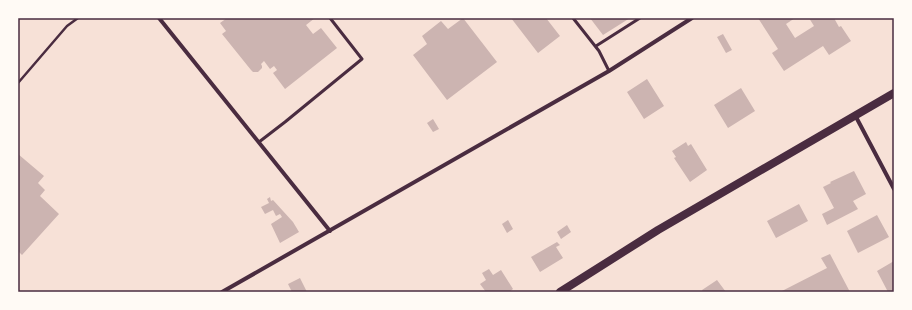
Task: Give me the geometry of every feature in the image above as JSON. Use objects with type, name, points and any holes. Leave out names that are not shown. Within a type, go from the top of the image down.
[{"type":"main road","points":[[560,292],[658,230],[894,93]]},
{"type":"street","points":[[159,18],[330,230]]},
{"type":"street","points":[[222,292],[609,71],[692,18]]},
{"type":"street","points":[[856,116],[894,189]]},
{"type":"lane","points":[[259,142],[362,59],[330,18]]},
{"type":"lane","points":[[574,18],[596,46],[609,71]]},
{"type":"lane","points":[[596,46],[640,18]]},
{"type":"path","points":[[18,83],[67,26],[78,18]]},
{"type":"building","points":[[227,18],[315,18],[306,25],[313,34],[321,28],[337,48],[285,89],[273,73],[277,70],[274,66],[270,69],[264,61],[261,64],[262,68],[258,72],[253,72],[251,70],[222,34],[226,31],[220,23]]},
{"type":"building","points":[[463,18],[497,62],[447,100],[413,55],[427,44],[422,36],[441,21],[448,29]]},
{"type":"building","points":[[511,18],[546,18],[560,36],[538,53]]},
{"type":"building","points":[[590,18],[630,18],[603,35]]},
{"type":"building","points":[[758,18],[795,18],[786,24],[795,38],[814,26],[809,18],[834,18],[839,27],[841,26],[851,41],[829,55],[823,46],[784,71],[772,53],[778,49]]},
{"type":"building","points":[[723,34],[732,50],[726,53],[717,37]]},
{"type":"building","points":[[647,79],[664,106],[644,119],[627,92]]},
{"type":"building","points":[[741,88],[755,111],[728,128],[714,105]]},
{"type":"building","points":[[433,119],[439,129],[433,132],[427,123]]},
{"type":"building","points":[[686,142],[688,146],[691,144],[707,170],[690,182],[674,158],[676,157],[672,151]]},
{"type":"building","points":[[18,154],[44,176],[38,183],[45,190],[40,196],[59,214],[22,255],[18,251]]},
{"type":"building","points":[[854,171],[866,194],[853,201],[858,209],[827,225],[822,214],[834,208],[823,187],[831,183],[830,182]]},
{"type":"building","points":[[270,197],[271,201],[273,200],[293,222],[299,232],[280,243],[271,224],[282,217],[280,214],[276,216],[273,210],[265,214],[261,207],[269,203],[267,199]]},
{"type":"building","points":[[799,204],[808,221],[776,238],[767,221]]},
{"type":"building","points":[[877,215],[889,237],[858,253],[847,231]]},
{"type":"building","points":[[508,220],[513,229],[507,233],[502,224]]},
{"type":"building","points":[[567,225],[571,232],[561,239],[557,232]]},
{"type":"building","points":[[557,242],[560,245],[556,247],[563,258],[540,272],[531,257]]},
{"type":"building","points":[[830,254],[850,292],[780,292],[827,268],[821,258]]},
{"type":"building","points":[[894,261],[894,292],[888,292],[877,271]]},
{"type":"building","points":[[489,269],[493,275],[501,270],[513,289],[509,292],[486,292],[480,284],[486,280],[482,273]]},
{"type":"building","points":[[300,278],[307,292],[292,292],[288,284]]},
{"type":"building","points":[[717,280],[726,292],[703,292],[702,290]]}]
